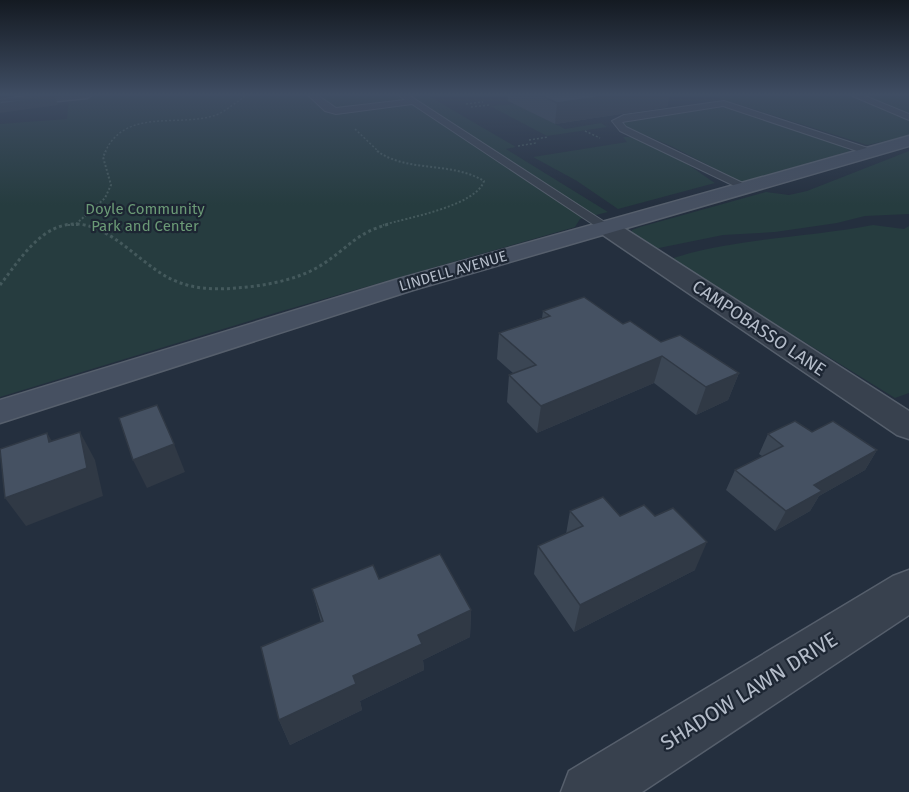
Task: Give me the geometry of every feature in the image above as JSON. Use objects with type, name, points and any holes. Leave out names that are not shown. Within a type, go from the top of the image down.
[{"type":"street","name":"LINDELL AVENUE","points":[[0,412],[404,285],[909,141]]},
{"type":"street","name":"CAMPOBASSO LANE","points":[[608,228],[909,428]]},
{"type":"street","name":"SHADOW LAWN DRIVE","points":[[590,792],[909,590]]},
{"type":"lane","points":[[457,131],[608,228]]},
{"type":"lane","points":[[627,131],[667,148],[745,189]]},
{"type":"lane","points":[[807,131],[870,152]]},
{"type":"path","points":[[76,224],[109,190],[111,180],[103,157],[111,139],[123,131]]},
{"type":"path","points":[[0,285],[47,231],[76,224],[114,234],[136,256],[168,278],[188,286],[229,288],[274,281],[317,268],[356,237],[377,228],[444,208],[463,200],[483,184],[481,178],[468,173],[385,157],[358,131]]},
{"type":"path","points":[[585,131],[600,138]]},
{"type":"path","points":[[529,140],[548,136]]},
{"type":"path","points":[[515,147],[536,143]]},
{"type":"green space","name":"Doyle Community Park and Center","points":[[0,131],[488,131],[516,147],[506,149],[608,212],[580,219],[575,227],[282,311],[0,397]]},
{"type":"green space","points":[[537,131],[581,131],[547,136]]},
{"type":"green space","points":[[636,131],[798,131],[844,146],[850,151],[741,182],[671,146]]},
{"type":"green space","points":[[823,131],[909,131],[909,136],[867,145]]},
{"type":"green space","points":[[623,137],[646,141],[658,147],[715,183],[618,209],[577,181],[533,157],[627,142]]},
{"type":"green space","points":[[909,151],[909,214],[865,216],[837,223],[775,232],[723,235],[654,249],[632,235],[632,230],[640,227],[766,192],[789,195],[807,191]]},
{"type":"green space","points":[[873,225],[904,229],[909,226],[909,393],[895,398],[670,259],[745,242]]},
{"type":"building","points":[[584,297],[623,324],[630,321],[661,342],[680,335],[739,373],[706,387],[662,356],[541,406],[509,375],[536,365],[499,333],[550,316],[543,311]]},
{"type":"building","points":[[157,405],[174,444],[133,460],[119,418]]},
{"type":"building","points":[[795,421],[812,432],[833,421],[877,450],[814,485],[822,491],[786,511],[735,470],[783,446],[768,434]]},
{"type":"building","points":[[80,432],[87,468],[5,498],[0,449],[47,433],[49,442]]},
{"type":"building","points":[[603,497],[620,516],[644,505],[655,516],[673,508],[707,542],[580,605],[538,546],[583,526],[570,511]]},
{"type":"building","points":[[440,554],[471,610],[418,635],[422,644],[353,676],[356,684],[279,720],[261,647],[323,621],[312,589],[373,565],[379,579]]}]
